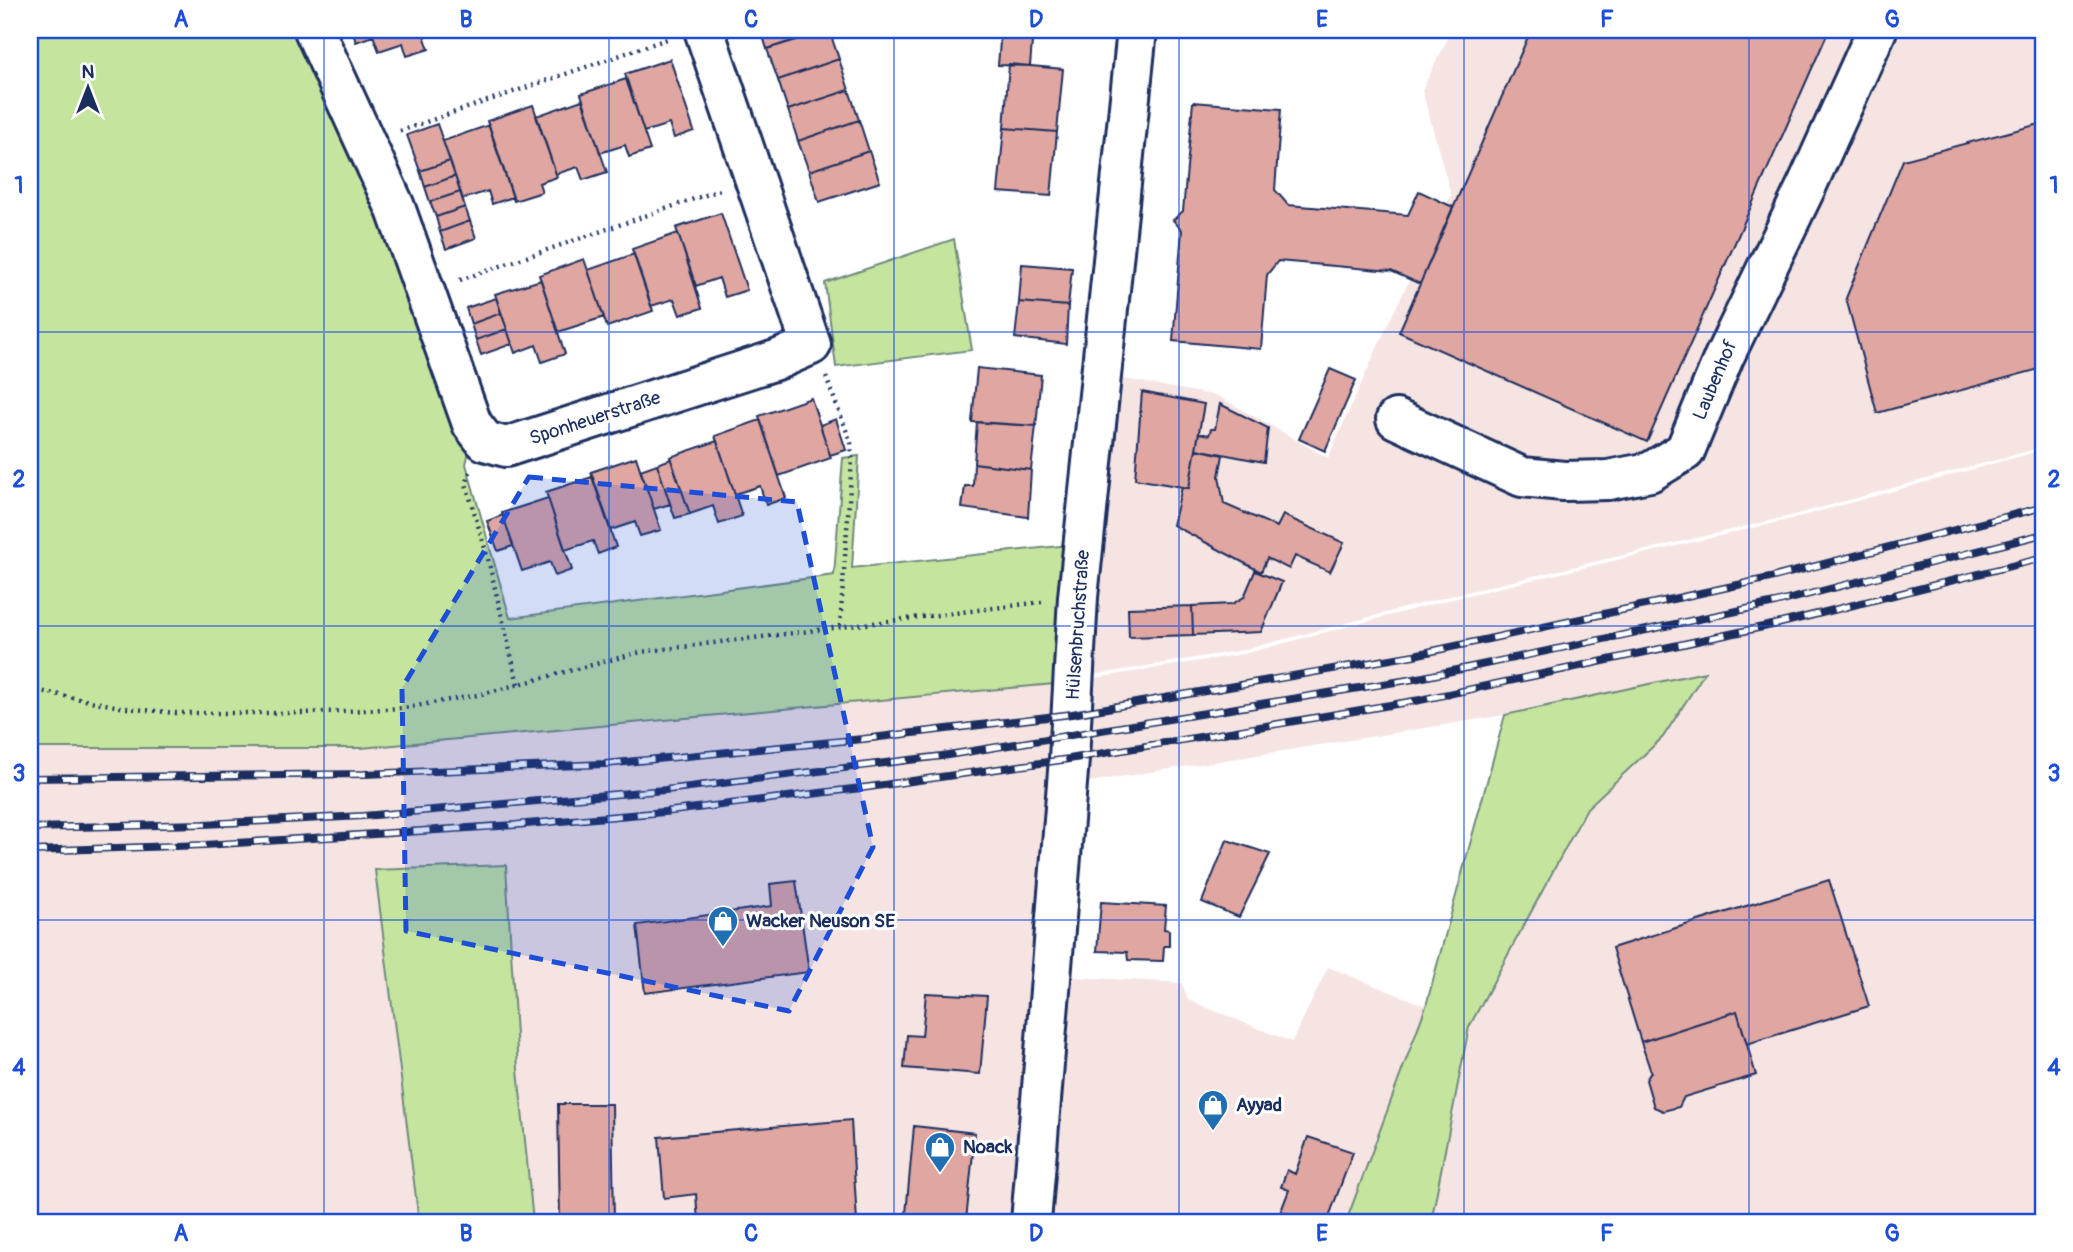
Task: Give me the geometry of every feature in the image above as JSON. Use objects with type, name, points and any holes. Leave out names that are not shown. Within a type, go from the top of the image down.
[{"type":"street","points":[[314,30],[395,207],[472,424],[485,441]]},
{"type":"street","name":"Hülsenbruchstraße","points":[[1031,1222],[1069,760],[1078,597],[1137,30]]},
{"type":"street","name":"Laubenhof","points":[[1396,419],[1522,477],[1564,481],[1608,480],[1650,472],[1685,451],[1724,357],[1807,185],[1877,30]]},
{"type":"street","points":[[693,32],[754,179],[811,345]]},
{"type":"street","name":"Sponheuerstraße","points":[[485,441],[506,447],[779,359],[811,345]]},
{"type":"path","points":[[367,144],[693,32]]},
{"type":"path","points":[[426,292],[754,179]]},
{"type":"path","points":[[811,345],[826,376],[850,443],[852,460],[840,626]]},
{"type":"path","points":[[485,441],[466,484],[488,559],[517,684]]},
{"type":"path","points":[[30,689],[152,711],[305,713],[404,708],[478,695],[641,652],[1078,597]]},
{"type":"highlighted area","points":[[529,477],[797,502],[873,847],[789,1011],[406,931],[402,688]]},
{"type":"shaded area","points":[[1452,30],[2043,30],[2043,447],[1794,515],[1462,593],[1243,650],[1081,677],[1109,376],[1218,396],[1328,458],[1387,326],[1451,195],[1422,90]]},
{"type":"shaded area","points":[[2043,450],[2043,1222],[1431,1222],[1469,1027],[1587,808],[1663,737],[1704,672],[1505,715],[1058,787],[1023,1222],[533,1222],[518,1070],[505,865],[375,871],[419,1222],[30,1222],[30,748],[361,748],[1065,683],[1243,654],[1460,597],[1795,518]]},
{"type":"shaded area","name":"Ayyad","points":[[1328,967],[1426,1006],[1346,1222],[1039,1222],[1058,976],[1182,983],[1188,1000],[1292,1042]]},
{"type":"green space","points":[[30,30],[310,30],[475,428],[466,464],[510,618],[834,575],[843,458],[859,456],[852,568],[1078,544],[1065,683],[361,748],[30,748]]},
{"type":"green space","points":[[954,239],[972,350],[836,367],[825,283]]},
{"type":"green space","points":[[1705,672],[1663,737],[1587,808],[1469,1027],[1431,1222],[1346,1222],[1426,1006],[1505,715]]},
{"type":"green space","points":[[506,865],[518,1070],[533,1222],[419,1222],[375,870]]},
{"type":"building","points":[[352,30],[371,30],[373,36],[356,42]]},
{"type":"building","points":[[371,30],[422,30],[429,49],[407,56],[403,43],[379,51]]},
{"type":"building","points":[[761,30],[826,30],[767,49]]},
{"type":"building","points":[[829,30],[839,59],[778,80],[767,49]]},
{"type":"building","points":[[1001,30],[1033,30],[1030,66],[998,65]]},
{"type":"building","points":[[1531,30],[1829,30],[1647,442],[1399,332]]},
{"type":"building","points":[[670,59],[694,131],[674,138],[669,124],[644,132],[625,74]]},
{"type":"building","points":[[839,59],[849,90],[788,110],[778,80]]},
{"type":"building","points":[[1009,64],[1063,69],[1057,132],[1004,128]]},
{"type":"building","points":[[626,79],[650,150],[629,157],[625,145],[600,153],[581,94]]},
{"type":"building","points":[[849,90],[859,120],[798,141],[788,110]]},
{"type":"building","points":[[582,100],[607,172],[583,180],[578,167],[556,174],[536,116]]},
{"type":"building","points":[[1193,102],[1281,109],[1275,190],[1288,205],[1408,215],[1419,191],[1453,207],[1420,284],[1391,271],[1278,261],[1267,275],[1261,349],[1173,341],[1182,230],[1173,220],[1183,211]]},
{"type":"building","points":[[533,105],[557,177],[539,183],[542,192],[514,201],[487,121]]},
{"type":"building","points":[[859,120],[869,151],[809,171],[798,141]]},
{"type":"building","points":[[2043,123],[2043,368],[1877,413],[1846,298],[1903,160]]},
{"type":"building","points":[[437,124],[450,161],[420,171],[407,135]]},
{"type":"building","points":[[489,125],[513,197],[492,204],[488,191],[463,199],[443,141]]},
{"type":"building","points":[[1004,128],[1057,132],[1051,196],[998,192]]},
{"type":"building","points":[[869,151],[880,182],[819,202],[809,171]]},
{"type":"building","points":[[450,161],[455,176],[425,187],[420,171]]},
{"type":"building","points":[[455,176],[460,192],[430,202],[425,187]]},
{"type":"building","points":[[460,192],[465,207],[436,217],[430,202]]},
{"type":"building","points":[[465,207],[470,221],[440,232],[436,217]]},
{"type":"building","points":[[721,213],[747,290],[725,297],[719,278],[696,286],[676,228]]},
{"type":"building","points":[[470,221],[476,238],[446,249],[440,232]]},
{"type":"building","points":[[678,233],[702,308],[680,315],[674,299],[651,306],[632,249]]},
{"type":"building","points":[[634,254],[653,311],[607,327],[588,270]]},
{"type":"building","points":[[584,259],[604,317],[558,332],[539,275]]},
{"type":"building","points":[[1022,264],[1072,268],[1068,306],[1019,302]]},
{"type":"building","points":[[541,280],[565,354],[542,362],[536,345],[515,353],[495,294]]},
{"type":"building","points":[[496,298],[501,313],[471,324],[466,308]]},
{"type":"building","points":[[1019,302],[1068,306],[1066,344],[1015,338]]},
{"type":"building","points":[[501,313],[507,329],[476,340],[471,324]]},
{"type":"building","points":[[507,329],[512,344],[481,355],[476,340]]},
{"type":"building","points":[[977,368],[1041,375],[1036,426],[972,422]]},
{"type":"building","points":[[1330,369],[1356,380],[1325,451],[1299,439]]},
{"type":"building","points":[[1142,392],[1204,404],[1189,488],[1135,479]]},
{"type":"building","points":[[811,398],[831,458],[779,476],[759,416]]},
{"type":"building","points":[[1220,404],[1268,428],[1264,462],[1196,449],[1199,433],[1209,435],[1211,429],[1215,429]]},
{"type":"building","points":[[836,419],[846,450],[830,455],[820,425]]},
{"type":"building","points":[[760,420],[786,498],[766,505],[760,486],[735,494],[715,436]]},
{"type":"building","points":[[977,422],[1036,426],[1031,470],[974,463]]},
{"type":"building","points":[[717,441],[742,516],[719,524],[713,506],[690,514],[670,457]]},
{"type":"building","points":[[1196,449],[1223,455],[1219,476],[1224,504],[1277,527],[1283,515],[1344,543],[1330,572],[1295,556],[1289,569],[1267,558],[1261,572],[1173,525],[1182,487],[1189,488]]},
{"type":"building","points":[[636,457],[661,530],[640,536],[635,522],[611,530],[591,472]]},
{"type":"building","points":[[671,459],[690,514],[675,518],[657,464]]},
{"type":"building","points":[[974,463],[1031,470],[1028,517],[962,508],[965,486],[973,486]]},
{"type":"building","points":[[657,464],[670,504],[654,509],[640,470]]},
{"type":"building","points":[[592,477],[616,547],[598,554],[593,541],[565,550],[546,492]]},
{"type":"building","points":[[548,498],[572,570],[555,576],[550,562],[522,571],[502,513]]},
{"type":"building","points":[[503,515],[513,546],[498,551],[487,521]]},
{"type":"building","points":[[1255,571],[1282,582],[1261,632],[1193,635],[1192,606],[1232,604],[1244,597]]},
{"type":"building","points":[[1192,606],[1193,635],[1129,637],[1128,608]]},
{"type":"building","points":[[1227,840],[1270,854],[1239,917],[1202,902]]},
{"type":"building","points":[[1829,880],[1869,1006],[1747,1044],[1737,1011],[1641,1042],[1612,948]]},
{"type":"building","name":"Wacker Neuson SE","points":[[796,881],[809,972],[645,993],[637,925],[772,906],[770,884]]},
{"type":"building","points":[[1101,902],[1166,906],[1164,929],[1169,930],[1169,946],[1164,946],[1163,961],[1128,960],[1127,952],[1097,951]]},
{"type":"building","points":[[926,993],[987,996],[980,1074],[904,1068],[907,1035],[922,1036]]},
{"type":"building","points":[[1737,1011],[1756,1075],[1684,1097],[1679,1107],[1663,1111],[1654,1107],[1646,1080],[1651,1072],[1641,1042]]},
{"type":"building","points":[[558,1104],[612,1104],[614,1222],[560,1222]]},
{"type":"building","points":[[851,1120],[857,1222],[698,1222],[696,1194],[664,1198],[659,1137]]},
{"type":"building","name":"Noack","points":[[914,1126],[975,1133],[966,1221],[906,1214]]},
{"type":"building","points":[[1308,1137],[1353,1152],[1327,1222],[1311,1222],[1281,1211],[1289,1190],[1281,1187],[1287,1170],[1295,1174]]},
{"type":"railway","points":[[30,778],[364,774],[605,764],[863,739],[1072,714],[1414,655],[1770,578],[2043,507]]},
{"type":"railway","points":[[30,828],[204,824],[363,816],[665,790],[942,756],[1414,679],[1775,603],[2043,534]]},
{"type":"railway","points":[[30,851],[204,845],[515,825],[664,812],[1069,759],[1420,700],[1777,624],[2043,558]]},
{"type":"place","name":"Wacker Neuson SE","points":[[723,948]]},
{"type":"place","name":"Ayyad","points":[[1213,1132]]},
{"type":"place","name":"Noack","points":[[940,1174]]}]
